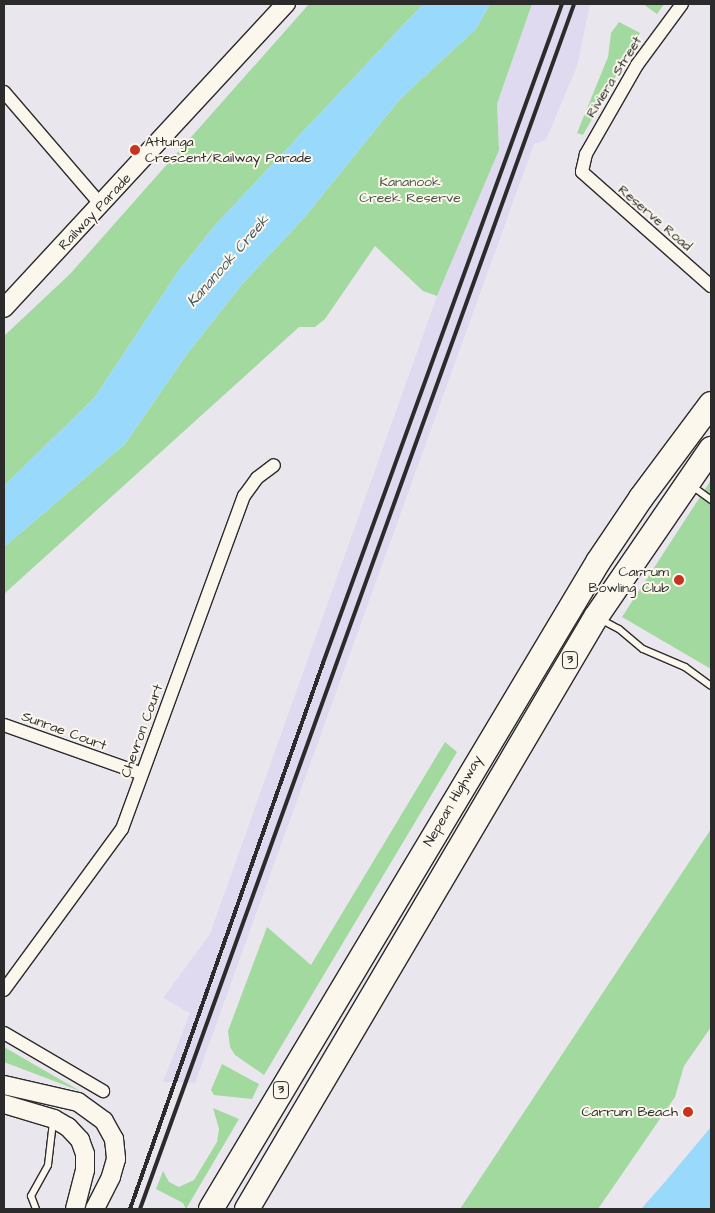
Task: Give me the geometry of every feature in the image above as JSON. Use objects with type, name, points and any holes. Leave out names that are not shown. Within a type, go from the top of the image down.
[{"type":"highway","name":"Nepean Highway","points":[[247,1209],[596,617],[677,474],[711,404]]},
{"type":"highway","name":"Nepean Highway","points":[[211,1209],[494,731],[598,562],[677,474],[711,450]]},
{"type":"highway","points":[[233,1171],[260,1186]]},
{"type":"street","name":"Railway Parade","points":[[4,308],[102,206],[286,4]]},
{"type":"street","name":"Riviera Street","points":[[582,172],[586,154],[637,65],[682,4]]},
{"type":"street","points":[[4,92],[102,206]]},
{"type":"street","name":"Reserve Road","points":[[582,172],[711,286]]},
{"type":"street","name":"Chevron Court","points":[[4,990],[122,830],[244,496],[257,478],[274,465]]},
{"type":"street","name":"Sunrae Court","points":[[4,725],[142,774]]},
{"type":"street","points":[[4,1033],[103,1092]]},
{"type":"street","points":[[4,1085],[82,1103],[96,1112],[109,1128],[115,1144],[115,1164],[95,1209]]},
{"type":"street","points":[[4,1104],[54,1119],[68,1127],[82,1144],[85,1175],[75,1209]]},
{"type":"lane","points":[[677,474],[711,500]]},
{"type":"lane","points":[[596,617],[619,629],[643,649],[685,667],[711,686]]},
{"type":"lane","points":[[36,1209],[31,1196],[48,1165],[54,1119]]},
{"type":"shaded area","points":[[532,4],[590,4],[577,66],[546,140],[534,144],[195,1083],[163,1082],[190,1013],[163,998],[210,934],[437,296],[499,150],[497,104]]},
{"type":"green space","points":[[309,4],[423,4],[217,223],[179,270],[95,397],[4,486],[4,336],[70,274]]},
{"type":"green space","name":"Kananook Creek Reserve","points":[[490,4],[532,4],[497,104],[499,150],[437,296],[423,291],[375,246],[325,319],[315,327],[299,327],[4,594],[4,547],[125,444],[187,354],[244,282],[304,218],[401,98],[476,29]]},
{"type":"green space","points":[[643,4],[664,4],[657,14]]},
{"type":"green space","points":[[619,22],[640,33],[583,135],[577,133],[608,57],[611,33]]},
{"type":"green space","name":"Carrum Bowling Club","points":[[711,480],[711,669],[622,617]]},
{"type":"green space","points":[[445,742],[457,752],[264,1075],[235,1055],[230,1047],[228,1031],[267,927],[311,965]]},
{"type":"green space","points":[[711,829],[711,1027],[684,1066],[675,1097],[598,1209],[460,1209]]},
{"type":"green space","points":[[4,1047],[80,1091],[4,1062]]},
{"type":"green space","points":[[222,1064],[259,1084],[252,1099],[214,1095],[211,1090]]},
{"type":"green space","points":[[213,1108],[239,1119],[186,1209],[183,1203],[156,1189],[163,1171],[169,1182],[179,1187],[194,1180],[217,1142],[219,1129]]},
{"type":"water","name":"Kananook Creek","points":[[423,4],[490,4],[476,29],[401,98],[304,218],[244,282],[187,354],[125,444],[4,547],[4,486],[95,397],[179,270],[217,223]]},
{"type":"water","points":[[711,1127],[711,1209],[641,1209],[664,1183]]},
{"type":"railway","points":[[130,1209],[323,663],[562,4]]},
{"type":"railway","points":[[140,1209],[574,4]]},
{"type":"place","name":"Attunga Crescent/Railway Parade","points":[[135,150]]},
{"type":"place","name":"Carrum Bowling Club","points":[[679,580]]},
{"type":"place","name":"Carrum Beach","points":[[688,1112]]}]
